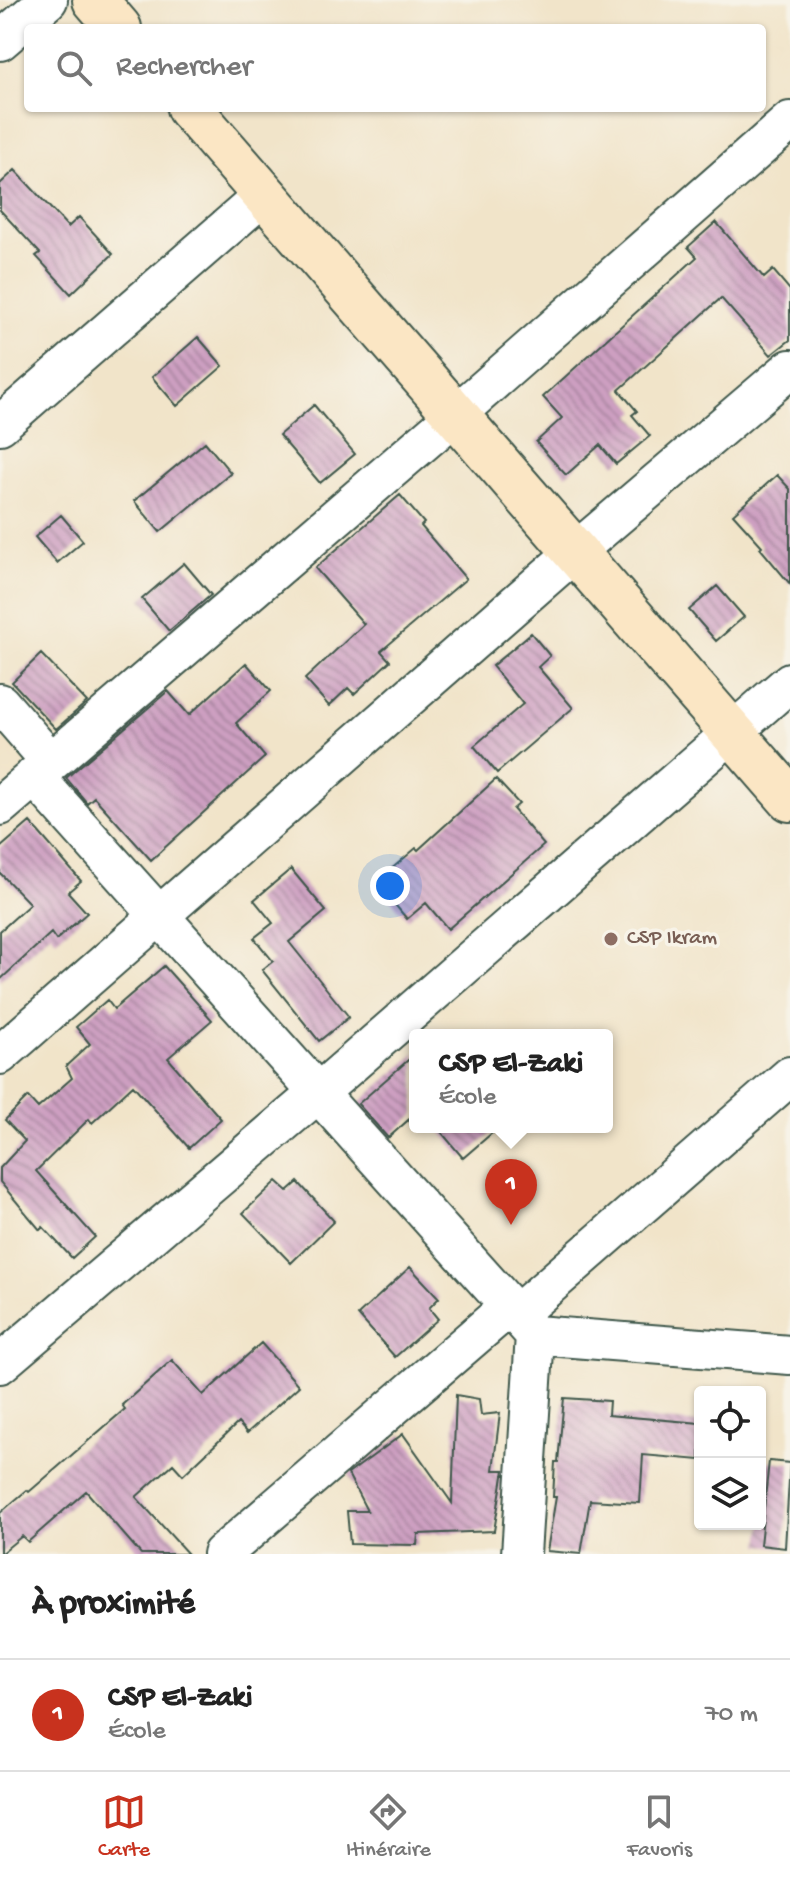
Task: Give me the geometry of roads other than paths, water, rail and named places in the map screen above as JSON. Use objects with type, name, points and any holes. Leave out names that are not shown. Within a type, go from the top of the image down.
[{"type":"street","points":[[0,41],[48,0]]},
{"type":"street","points":[[95,0],[116,24]]},
{"type":"street","points":[[192,112],[790,799]]},
{"type":"street","points":[[0,806],[455,415],[790,121]]},
{"type":"street","points":[[0,425],[264,195]]},
{"type":"street","points":[[0,1055],[575,552],[790,369]]},
{"type":"street","points":[[0,1364],[318,1093],[790,682]]},
{"type":"street","points":[[0,703],[42,769],[158,915],[521,1319],[790,1355]]},
{"type":"street","points":[[222,1554],[521,1319],[790,1076]]},
{"type":"street","points":[[521,1319],[521,1554]]},
{"type":"place","name":"CSP Ikram","points":[[611,939]]},
{"type":"place","name":"CSP El-Zaki","points":[[511,1225]]}]
